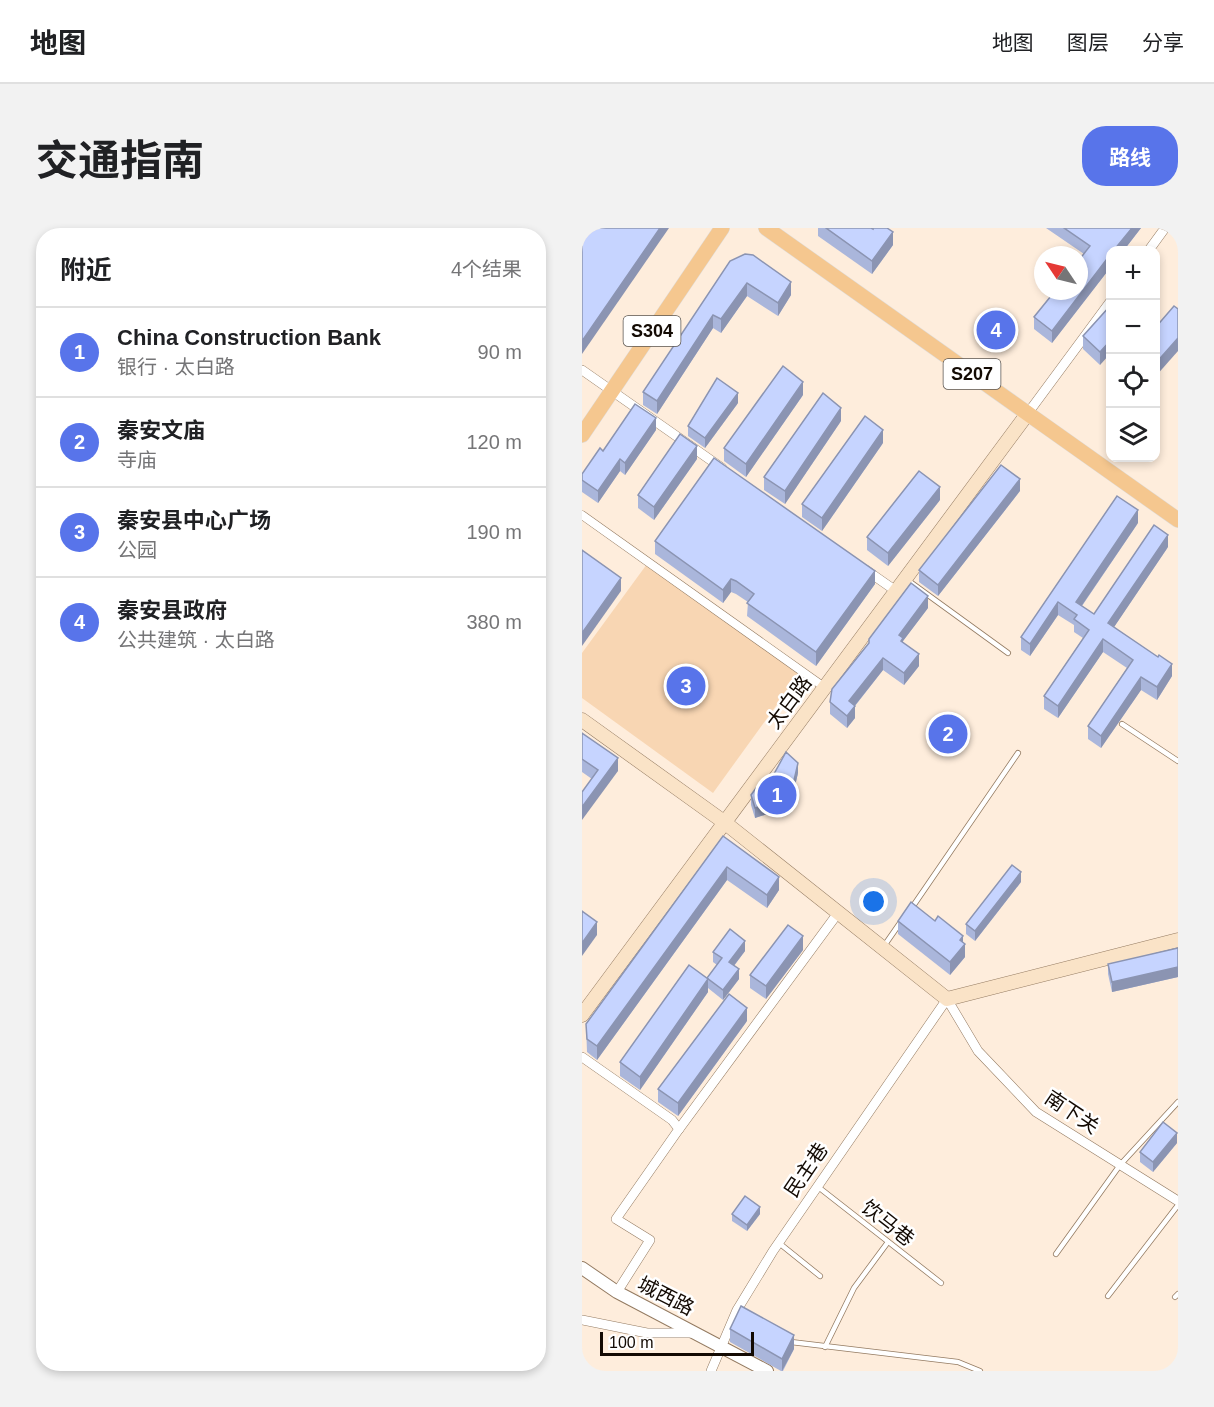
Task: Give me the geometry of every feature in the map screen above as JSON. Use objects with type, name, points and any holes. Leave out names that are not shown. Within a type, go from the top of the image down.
[{"type":"main road","name":"S304","points":[[582,435],[722,228]]},
{"type":"main road","name":"S207","points":[[766,228],[1178,520]]},
{"type":"main road","name":"太白路","points":[[582,1015],[1028,413]]},
{"type":"main road","points":[[582,720],[724,822],[947,999],[1178,940]]},
{"type":"street","points":[[1152,246],[1165,228]]},
{"type":"street","points":[[1028,413],[1106,307]]},
{"type":"street","points":[[582,370],[730,473]]},
{"type":"street","points":[[582,515],[825,687]]},
{"type":"street","points":[[856,563],[896,591]]},
{"type":"street","points":[[617,1292],[650,1240],[616,1219],[679,1129],[838,913]]},
{"type":"street","name":"南下关","points":[[947,999],[978,1051],[1036,1112],[1178,1203]]},
{"type":"street","name":"民主巷","points":[[711,1371],[739,1311],[778,1243],[947,999]]},
{"type":"street","points":[[582,1058],[672,1120],[679,1129]]},
{"type":"street","name":"城西路","points":[[582,1268],[617,1292],[767,1371]]},
{"type":"street","points":[[582,1320],[647,1333],[696,1333]]},
{"type":"lane","points":[[905,578],[1008,653]]},
{"type":"lane","points":[[1122,724],[1178,761]]},
{"type":"lane","points":[[882,948],[1018,753]]},
{"type":"lane","points":[[1056,1254],[1120,1164],[1178,1102]]},
{"type":"lane","name":"饮马巷","points":[[818,1186],[941,1283]]},
{"type":"lane","points":[[1108,1296],[1178,1203]]},
{"type":"lane","points":[[825,1347],[854,1288],[888,1242]]},
{"type":"lane","points":[[778,1243],[820,1276]]},
{"type":"lane","points":[[785,1339],[794,1344],[958,1362],[980,1371]]},
{"type":"shaded area","points":[[647,564],[799,674],[713,793],[582,698],[582,653]]},
{"type":"building","points":[[582,228],[660,228],[582,341]]},
{"type":"building","points":[[826,228],[887,228],[893,232],[872,261]]},
{"type":"building","points":[[1064,228],[1132,228],[1117,246],[1106,246],[1106,260],[1088,284],[1088,249],[1090,246]]},
{"type":"building","points":[[745,254],[753,255],[791,282],[778,303],[747,283],[721,319],[713,315],[657,401],[643,392],[730,261]]},
{"type":"building","points":[[1048,300],[1076,300],[1052,331],[1034,317]]},
{"type":"building","points":[[1174,306],[1178,309],[1178,338],[1160,358],[1160,354],[1160,322]]},
{"type":"building","points":[[1106,310],[1106,345],[1100,352],[1083,336]]},
{"type":"building","points":[[783,366],[803,382],[746,464],[724,448]]},
{"type":"building","points":[[717,378],[738,393],[705,438],[688,426]]},
{"type":"building","points":[[823,393],[841,408],[785,491],[764,477]]},
{"type":"building","points":[[635,404],[656,418],[625,463],[620,459],[598,491],[582,480],[582,474],[600,448],[603,451]]},
{"type":"building","points":[[865,416],[883,430],[822,518],[802,504]]},
{"type":"building","points":[[680,434],[697,446],[654,507],[638,495]]},
{"type":"building","points":[[714,458],[875,571],[816,652],[747,603],[754,594],[736,581],[731,579],[723,590],[655,541]]},
{"type":"building","points":[[1001,465],[1020,479],[938,585],[919,570]]},
{"type":"building","points":[[919,471],[940,487],[888,553],[867,537]]},
{"type":"building","points":[[1117,496],[1138,510],[1076,602],[1094,614],[1154,525],[1168,535],[1108,623],[1172,664],[1157,687],[1141,677],[1101,736],[1088,726],[1133,660],[1103,639],[1058,706],[1044,696],[1089,630],[1074,619],[1077,615],[1058,602],[1030,644],[1021,637]]},
{"type":"building","points":[[582,550],[621,578],[582,633]]},
{"type":"building","points":[[911,583],[928,596],[899,635],[903,638],[901,641],[919,654],[904,673],[883,658],[849,701],[855,706],[847,716],[830,702],[832,689],[869,643],[869,639]]},
{"type":"building","points":[[582,733],[618,758],[582,807],[582,792],[598,770],[582,759]]},
{"type":"building","points":[[786,752],[798,763],[792,789],[786,798],[755,808],[751,795],[756,788],[769,783]]},
{"type":"building","points":[[723,836],[779,877],[767,895],[727,867],[597,1046],[587,1039],[586,1024]]},
{"type":"building","points":[[1012,865],[1021,872],[975,931],[966,924]]},
{"type":"building","points":[[911,902],[935,921],[938,916],[963,936],[960,940],[965,944],[950,962],[898,921]]},
{"type":"building","points":[[582,911],[597,922],[582,943]]},
{"type":"building","points":[[788,925],[803,936],[766,986],[750,975]]},
{"type":"building","points":[[730,929],[745,941],[729,962],[739,969],[723,990],[707,978],[722,958],[713,952]]},
{"type":"building","points":[[1178,948],[1178,967],[1112,982],[1108,964]]},
{"type":"building","points":[[689,965],[708,979],[640,1077],[620,1062]]},
{"type":"building","points":[[729,994],[747,1008],[678,1103],[658,1089]]},
{"type":"building","points":[[1163,1122],[1177,1133],[1153,1162],[1140,1152]]},
{"type":"building","points":[[745,1196],[760,1207],[747,1225],[732,1214]]},
{"type":"building","points":[[741,1306],[794,1335],[782,1359],[730,1329]]},
{"type":"place","name":"秦安县政府","points":[[996,330]]},
{"type":"place","name":"秦安县中心广场","points":[[686,686]]},
{"type":"place","name":"秦安文庙","points":[[948,734]]},
{"type":"place","name":"China Construction Bank","points":[[777,795]]}]
